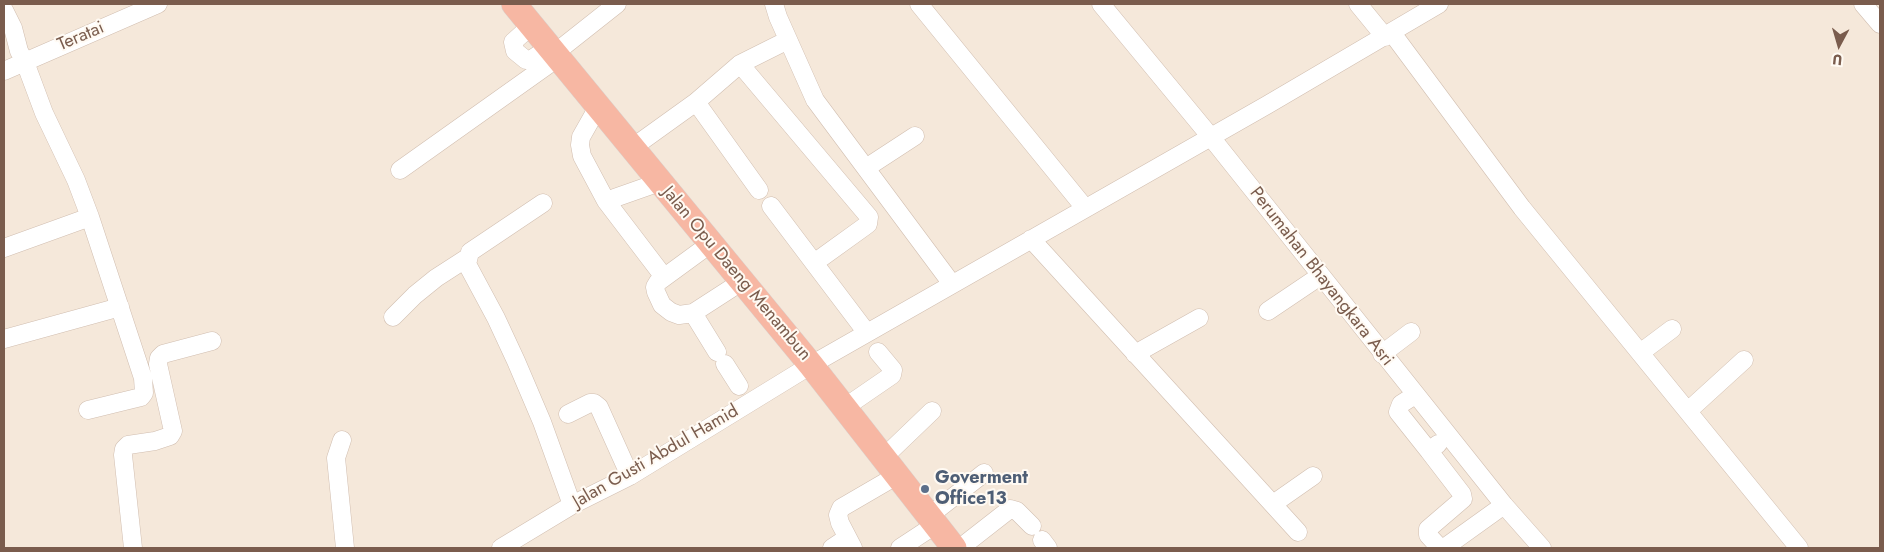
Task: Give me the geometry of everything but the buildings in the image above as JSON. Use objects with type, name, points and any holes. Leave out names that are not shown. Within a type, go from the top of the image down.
[{"type":"highway","name":"Jalan Opu Daeng Menambun","points":[[514,4],[811,365],[954,548]]},
{"type":"street","name":"Teratai","points":[[4,71],[158,4]]},
{"type":"street","points":[[400,170],[617,4]]},
{"type":"street","points":[[774,4],[788,40],[816,100],[952,284]]},
{"type":"street","points":[[919,4],[1085,208]]},
{"type":"street","name":"Perumahan Bhayangkara Asri","points":[[1101,4],[1210,136],[1504,505],[1542,548]]},
{"type":"street","points":[[1358,4],[1388,35],[1522,208],[1799,548]]},
{"type":"street","name":"Jalan Gusti Abdul Hamid","points":[[501,548],[572,505],[630,476],[811,365],[1439,4]]},
{"type":"street","points":[[1862,4],[1880,24]]},
{"type":"street","points":[[4,10],[13,28],[18,51],[44,113],[76,180],[90,217],[143,378],[144,393],[141,397],[88,410]]},
{"type":"street","points":[[632,148],[696,102],[740,64],[788,40]]},
{"type":"street","points":[[740,64],[869,217],[868,224],[814,263]]},
{"type":"street","points":[[696,102],[759,190]]},
{"type":"street","points":[[598,106],[581,137],[582,156],[606,201],[664,277]]},
{"type":"street","points":[[866,168],[915,136]]},
{"type":"street","points":[[606,201],[660,182]]},
{"type":"street","points":[[393,317],[415,295],[436,278],[467,258],[470,252],[543,203]]},
{"type":"street","points":[[771,206],[867,333]]},
{"type":"street","points":[[4,248],[90,217]]},
{"type":"street","points":[[1031,239],[1298,532]]},
{"type":"street","points":[[710,244],[658,282],[655,287],[657,297],[662,305],[670,312],[679,315],[693,313],[742,282]]},
{"type":"street","points":[[467,258],[469,268],[496,318],[542,422],[572,505]]},
{"type":"street","points":[[1268,311],[1320,276]]},
{"type":"street","points":[[4,339],[120,307]]},
{"type":"street","points":[[693,313],[739,386]]},
{"type":"street","points":[[1135,354],[1199,318]]},
{"type":"street","points":[[1640,353],[1672,328]]},
{"type":"street","points":[[1382,354],[1411,332]]},
{"type":"street","points":[[133,548],[122,455],[128,445],[170,436],[173,431],[158,364],[159,358],[163,354],[212,341]]},
{"type":"street","points":[[844,408],[892,375],[893,370],[878,352]]},
{"type":"street","points":[[1688,411],[1744,360]]},
{"type":"street","points":[[1415,395],[1402,404],[1398,412],[1462,494],[1463,498],[1428,529],[1428,535],[1440,548]]},
{"type":"street","points":[[568,414],[590,403],[594,403],[599,407],[630,476]]},
{"type":"street","points":[[832,548],[850,543],[840,523],[838,514],[841,508],[889,467],[932,411]]},
{"type":"street","points":[[1429,451],[1448,435]]},
{"type":"street","points":[[342,440],[336,458],[344,548]]},
{"type":"street","points":[[900,548],[984,473]]},
{"type":"street","points":[[1273,504],[1313,476]]},
{"type":"street","points":[[1444,548],[1504,505]]},
{"type":"street","points":[[960,548],[1010,509],[1017,511],[1040,538]]},
{"type":"shaded area","points":[[4,4],[1880,4],[1880,548],[4,548]]},
{"type":"place","name":"Goverment Office13","points":[[925,489]]}]
